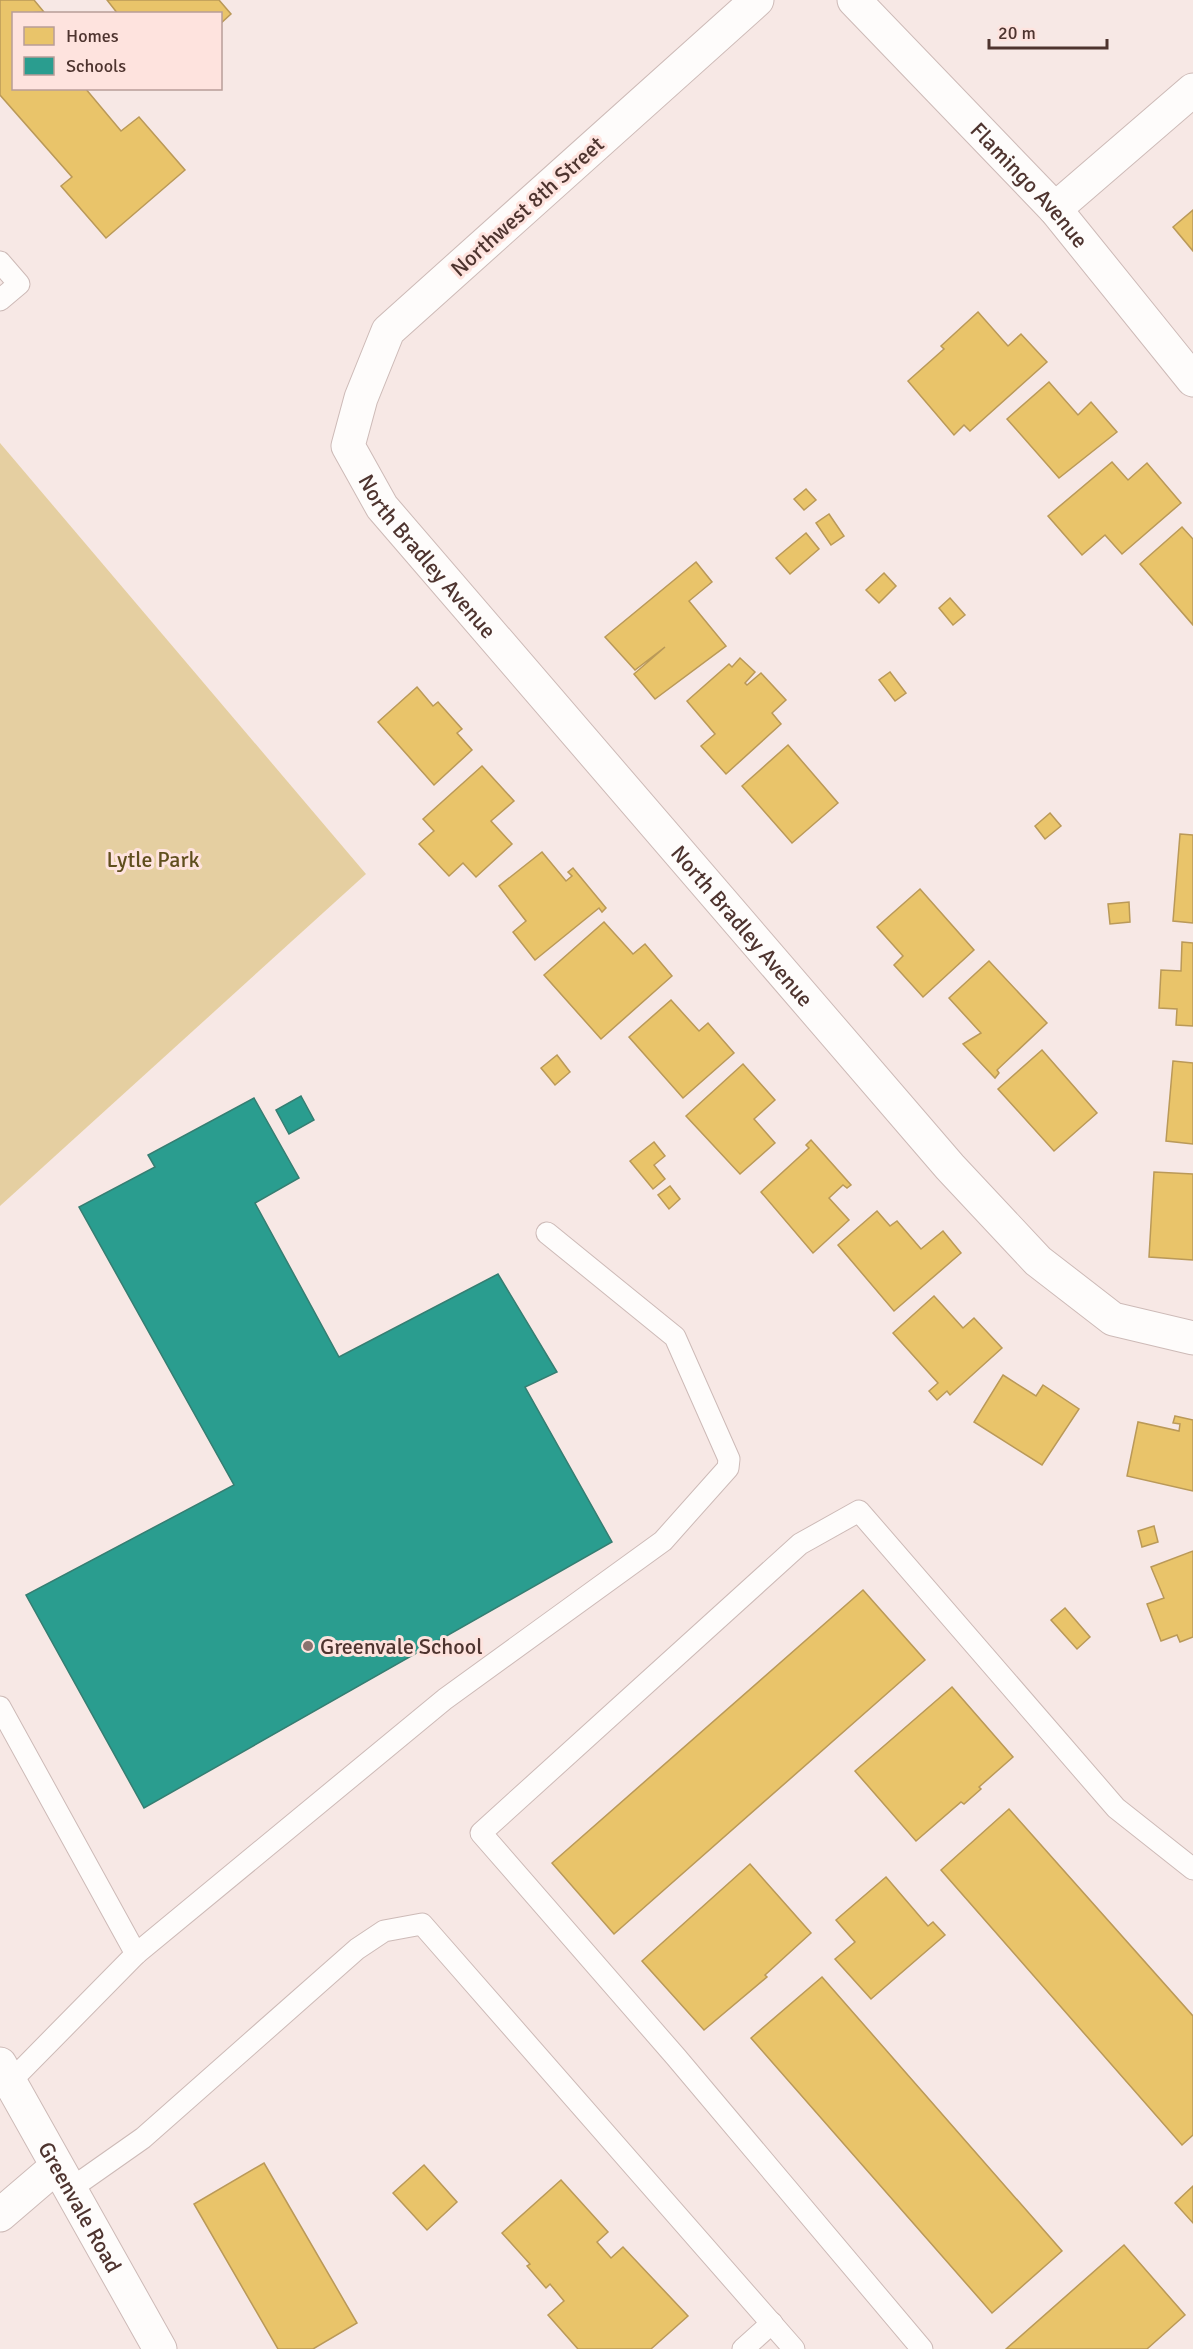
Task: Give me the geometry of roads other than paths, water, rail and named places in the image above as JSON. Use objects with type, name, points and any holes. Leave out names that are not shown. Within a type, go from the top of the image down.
[{"type":"street","name":"Northwest 8th Street","points":[[348,446],[361,398],[388,331],[757,0]]},
{"type":"street","name":"Flamingo Avenue","points":[[854,0],[1055,209],[1193,380]]},
{"type":"street","points":[[1055,209],[1193,90]]},
{"type":"street","name":"North Bradley Avenue","points":[[348,446],[382,507],[950,1167],[1038,1261],[1113,1319],[1193,1338]]},
{"type":"street","name":"Greenvale Road","points":[[5,2073],[160,2349]]},
{"type":"street","points":[[0,2215],[63,2178]]},
{"type":"lane","points":[[0,262],[19,284],[0,300]]},
{"type":"lane","points":[[5,2073],[136,1954],[445,1699],[663,1541],[729,1468],[729,1459],[675,1337],[547,1233]]},
{"type":"lane","points":[[922,2349],[676,2057],[481,1833],[800,1544],[859,1510],[1116,1808],[1193,1869]]},
{"type":"lane","points":[[0,1707],[136,1954]]},
{"type":"lane","points":[[63,2178],[143,2138],[357,1949],[384,1931],[422,1924],[794,2349]]},
{"type":"lane","points":[[743,2349],[772,2323]]},
{"type":"place","name":"Greenvale School","points":[[308,1646]]},
{"type":"park label","name":"Lytle Park","points":[[153,859]]}]
